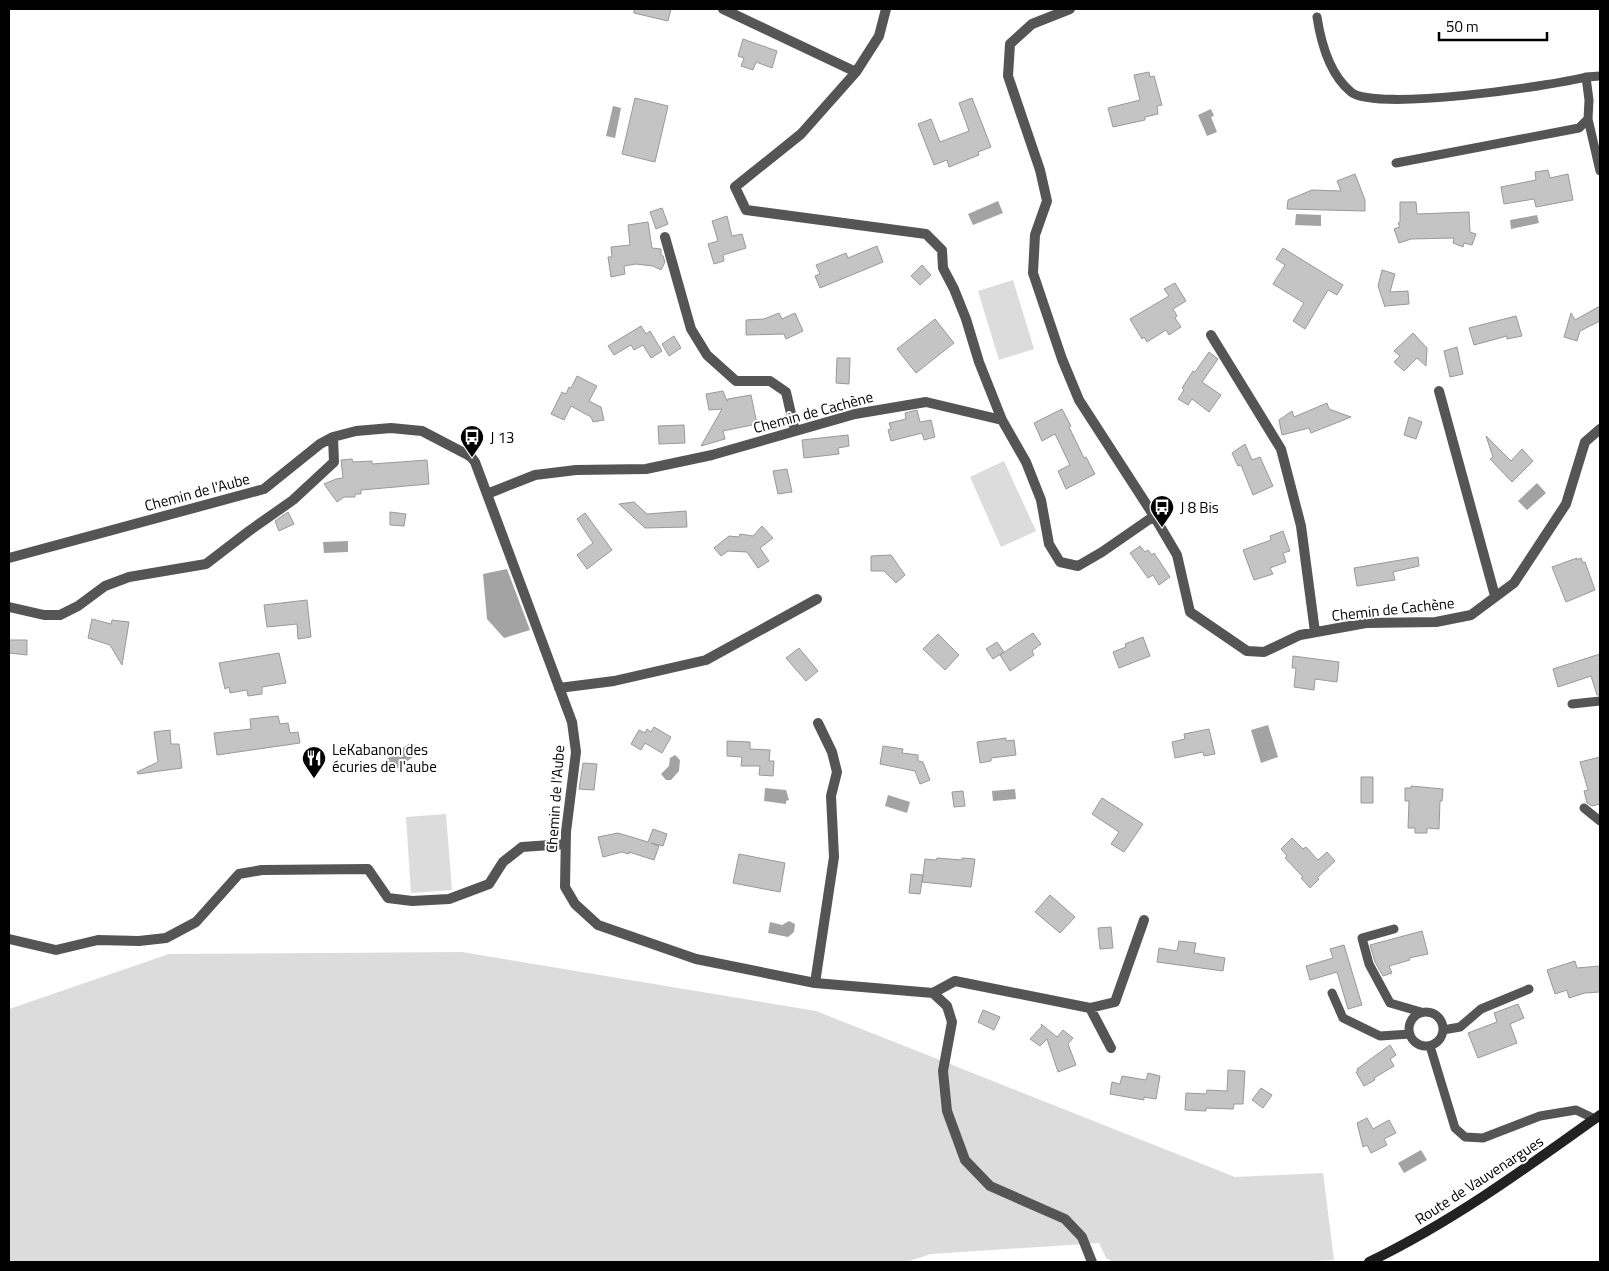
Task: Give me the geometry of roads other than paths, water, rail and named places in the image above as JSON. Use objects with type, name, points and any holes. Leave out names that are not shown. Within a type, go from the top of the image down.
[{"type":"main road","name":"Route de Vauvenargues","points":[[1369,1262],[1405,1245],[1441,1224],[1513,1177],[1598,1117]]},
{"type":"street","points":[[723,9],[856,72]]},
{"type":"street","points":[[886,9],[880,36],[856,72],[801,134],[735,187],[746,210],[926,234],[942,250],[943,268],[966,319],[979,362],[1002,420],[1026,462],[1041,500],[1049,544],[1060,562],[1078,566],[1154,516]]},
{"type":"street","name":"Chemin de Cachène","points":[[1070,9],[1032,24],[1010,44],[1008,76],[1040,170],[1047,201],[1035,235],[1033,272],[1062,359],[1079,400],[1177,555],[1190,612],[1247,651],[1264,652],[1300,635],[1315,632],[1366,623],[1436,622],[1471,615],[1514,583],[1566,504],[1585,442],[1600,429]]},
{"type":"street","points":[[664,237],[691,329],[707,355],[736,380],[770,382],[786,392],[795,431]]},
{"type":"street","points":[[1211,335],[1281,449],[1301,526],[1315,632]]},
{"type":"street","points":[[1439,391],[1496,596]]},
{"type":"street","name":"Chemin de Cachène","points":[[486,494],[535,475],[576,470],[646,469],[712,455],[855,414],[926,402],[1002,420]]},
{"type":"street","name":"Chemin de l'Aube","points":[[9,558],[264,490],[320,444],[333,437],[356,431],[391,428],[422,431],[472,458],[572,722],[576,752],[565,844],[565,887],[575,904],[598,926],[696,960],[815,983],[934,994]]},
{"type":"street","points":[[9,607],[44,615],[60,615],[78,606],[105,586],[130,577],[206,564],[292,500],[334,462],[333,437]]},
{"type":"street","points":[[559,688],[614,680],[706,660],[817,599]]},
{"type":"street","points":[[815,983],[834,856],[831,796],[837,772],[832,752],[818,723]]},
{"type":"street","points":[[9,939],[56,950],[98,940],[139,941],[166,938],[196,922],[239,874],[262,870],[368,869],[388,898],[412,901],[449,899],[489,884],[503,862],[522,847],[565,844]]},
{"type":"street","points":[[1092,1262],[1082,1237],[1065,1219],[990,1186],[965,1160],[947,1111],[943,1071],[952,1022],[947,1006],[934,994],[954,981],[1090,1008],[1116,1002],[1144,920]]},
{"type":"street","points":[[1090,1008],[1111,1048]]},
{"type":"lane","points":[[1317,17],[1320,38],[1334,71],[1352,92],[1366,98],[1388,100],[1506,92],[1600,76]]},
{"type":"lane","points":[[1586,77],[1589,100],[1588,119],[1600,171]]},
{"type":"lane","points":[[1396,163],[1579,128],[1588,119]]},
{"type":"lane","points":[[1572,704],[1600,701]]},
{"type":"lane","points":[[1584,808],[1600,821]]},
{"type":"lane","points":[[1394,929],[1362,938],[1369,964],[1390,1003],[1432,1013],[1440,1019],[1443,1030],[1439,1040],[1430,1046],[1420,1045],[1411,1038],[1410,1034],[1409,1028],[1412,1018],[1422,1012]]},
{"type":"lane","points":[[1443,1030],[1460,1026],[1481,1009],[1529,989]]},
{"type":"lane","points":[[1332,993],[1343,1018],[1380,1036],[1410,1034]]},
{"type":"lane","points":[[1430,1046],[1455,1128],[1465,1137],[1483,1138],[1540,1116],[1576,1110],[1598,1117]]},
{"type":"place","name":"J 13","points":[[472,458]]},
{"type":"place","name":"J 8 Bis","points":[[1162,528]]},
{"type":"place","name":"LeKabanon des écuries de l'aube","points":[[314,779]]}]
